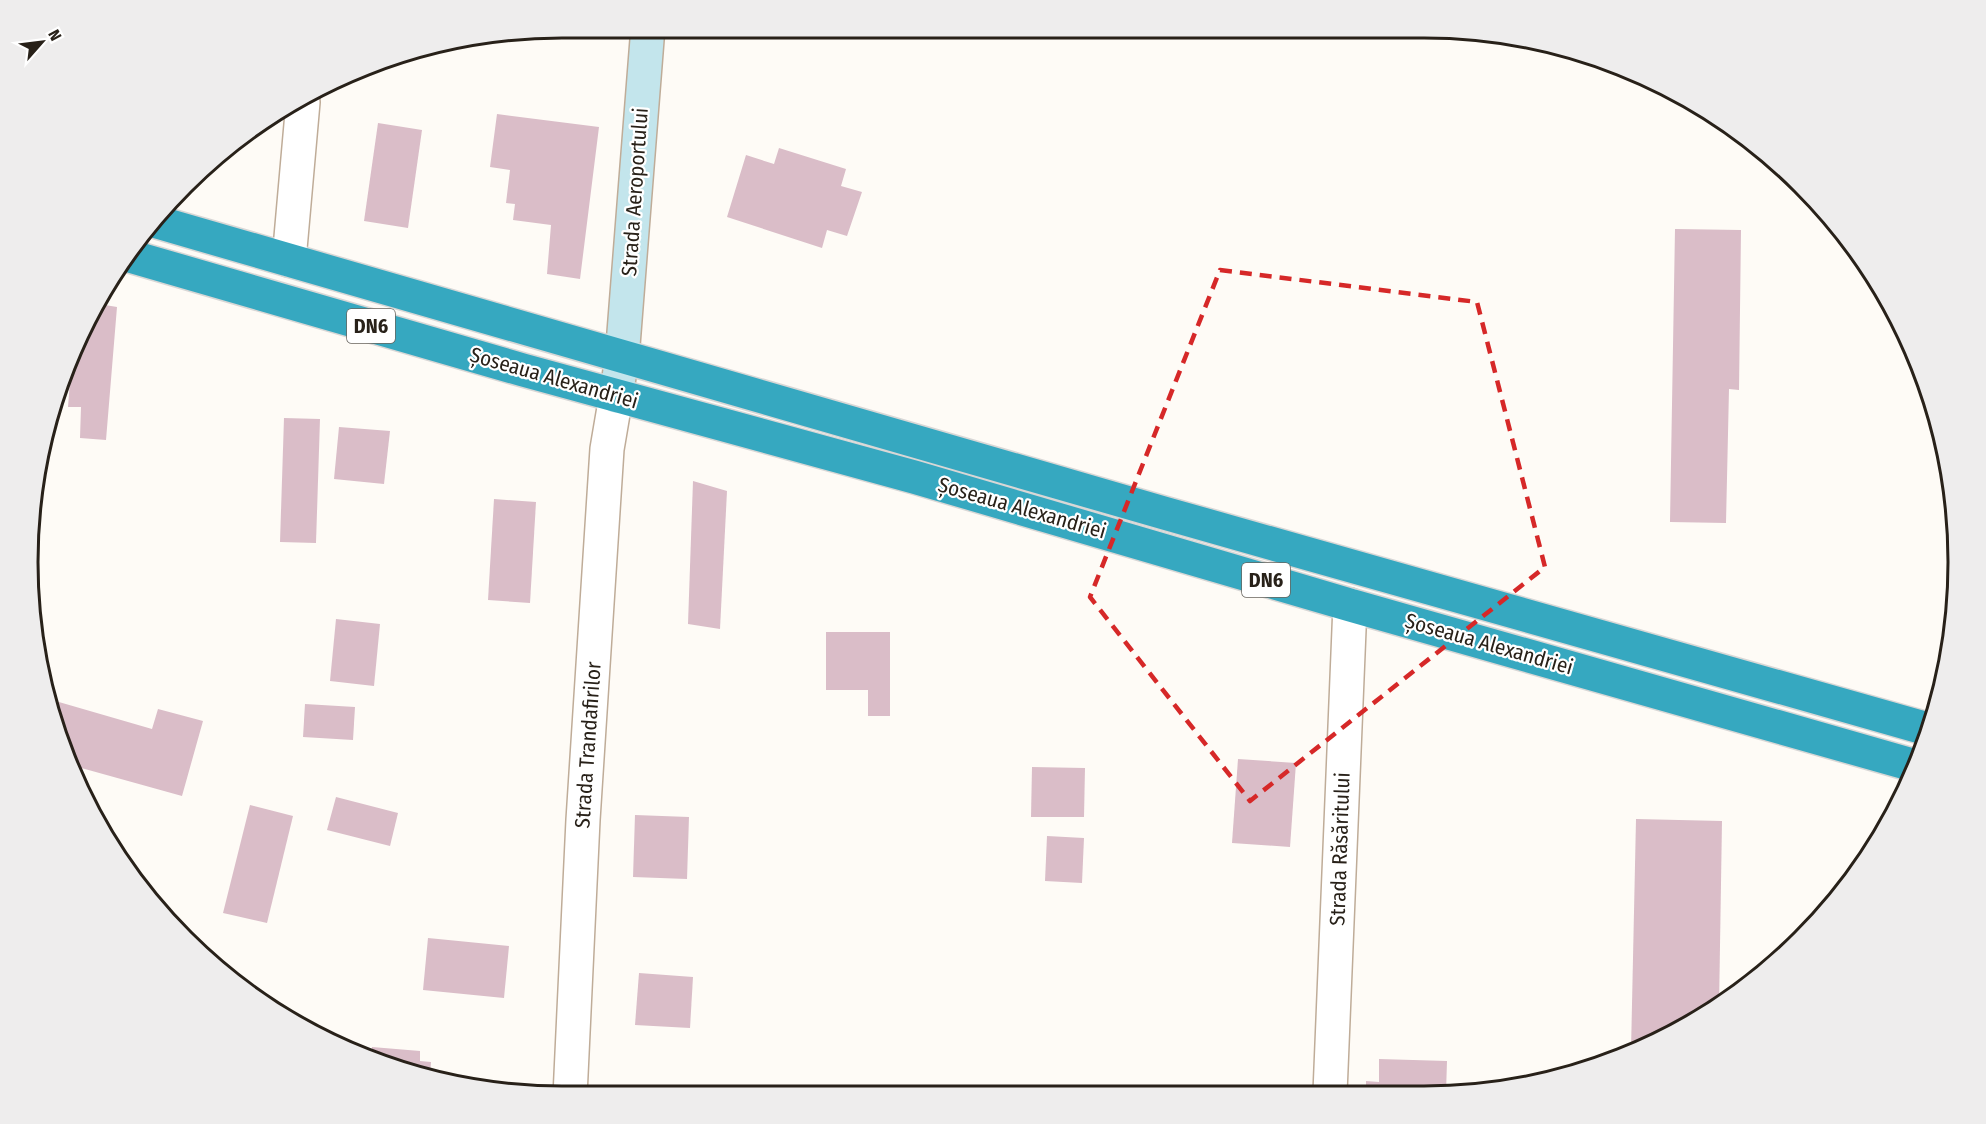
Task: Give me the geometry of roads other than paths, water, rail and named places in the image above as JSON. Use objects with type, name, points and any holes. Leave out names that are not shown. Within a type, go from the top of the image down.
[{"type":"highway","name":"Șoseaua Alexandriei","points":[[162,223],[622,358],[1922,727]]},
{"type":"highway","name":"Șoseaua Alexandriei","points":[[135,258],[616,396],[914,477],[1909,763]]},
{"type":"street","name":"Strada Aeroportului","points":[[616,396],[622,358],[647,38]]},
{"type":"street","points":[[290,260],[303,107]]},
{"type":"street","name":"Strada Trandafirilor","points":[[570,1086],[583,820],[606,461],[616,396]]},
{"type":"street","name":"Strada Răsăritului","points":[[1330,1086],[1350,604]]}]
